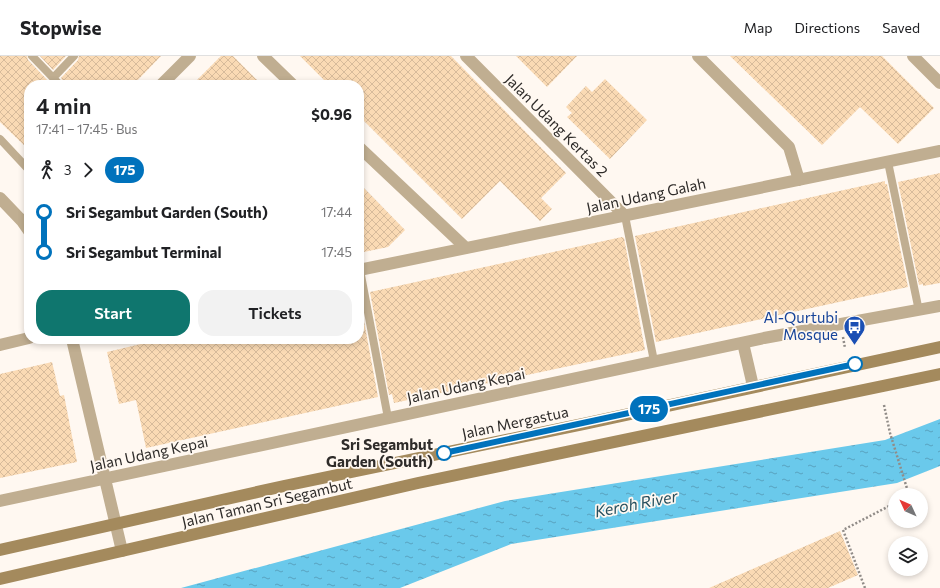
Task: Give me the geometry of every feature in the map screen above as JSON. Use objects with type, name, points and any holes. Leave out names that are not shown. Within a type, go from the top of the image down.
[{"type":"street","points":[[166,80],[190,56]]},
{"type":"street","points":[[263,56],[288,80]]},
{"type":"street","name":"Jalan Udang Kertas 2","points":[[466,56],[625,216]]},
{"type":"street","points":[[698,56],[789,147],[799,180]]},
{"type":"street","points":[[913,56],[940,83]]},
{"type":"street","name":"Jalan Udang Galah","points":[[364,269],[940,151]]},
{"type":"street","points":[[364,152],[466,248]]},
{"type":"street","points":[[0,198],[24,219]]},
{"type":"street","name":"Jalan Udang Kepai","points":[[0,501],[654,361],[940,306]]},
{"type":"street","points":[[0,345],[24,339]]},
{"type":"street","points":[[743,343],[753,386],[940,347]]},
{"type":"street","points":[[73,344],[122,551]]},
{"type":"street","name":"Jalan Taman Sri Segambut","points":[[0,579],[418,483],[940,374]]},
{"type":"street","name":"Jalan Mergastua","points":[[284,486],[588,423],[753,386]]},
{"type":"street","name":"Jalan Taman Sri Segambut","points":[[0,550],[284,486]]},
{"type":"lane","points":[[32,56],[53,78],[74,56]]},
{"type":"lane","points":[[0,139],[24,165]]},
{"type":"lane","points":[[888,162],[919,311]]},
{"type":"lane","points":[[625,216],[654,361]]},
{"type":"lane","points":[[364,296],[388,418]]},
{"type":"path","points":[[884,404],[890,433],[908,488]]},
{"type":"path","points":[[865,588],[843,530],[888,507]]},
{"type":"water","name":"Keroh River","points":[[940,419],[940,466],[897,483],[511,544],[400,588],[181,588],[505,501],[885,440]]},
{"type":"building","points":[[0,56],[27,56],[28,60],[47,80],[24,80],[24,145],[0,122]]},
{"type":"building","points":[[40,56],[66,56],[53,70]]},
{"type":"building","points":[[79,56],[161,56],[138,80],[62,80],[61,78],[78,60]]},
{"type":"building","points":[[221,56],[233,56],[257,80],[197,80]]},
{"type":"building","points":[[300,56],[451,56],[566,173],[541,198],[552,209],[540,221],[500,181],[462,219],[364,121],[364,80],[324,80]]},
{"type":"building","points":[[516,56],[577,56],[547,87]]},
{"type":"building","points":[[730,56],[882,56],[934,108],[898,144],[860,107],[822,145]]},
{"type":"building","points":[[605,79],[647,120],[610,159],[567,117],[572,113],[566,107],[586,86],[592,92]]},
{"type":"building","points":[[940,173],[940,283],[923,286],[923,284],[919,285],[898,182]]},
{"type":"building","points":[[885,181],[885,184],[887,184],[908,287],[656,342],[635,236]]},
{"type":"building","points":[[364,188],[405,230],[388,247],[364,252]]},
{"type":"building","points":[[622,237],[624,238],[645,350],[394,403],[392,394],[389,395],[370,292]]},
{"type":"building","points":[[364,321],[378,397],[146,448],[136,400],[119,404],[107,352],[141,344],[364,344]]},
{"type":"building","points":[[52,362],[60,396],[64,395],[77,462],[0,478],[0,374]]},
{"type":"building","points":[[840,531],[858,575],[828,588],[709,588]]},
{"type":"bus line","name":"175","points":[[444,453],[855,364]]},
{"type":"place","name":"Al-Qurtubi Mosque","points":[[854,346]]},
{"type":"place","name":"Sri Segambut Garden (South)","points":[[444,453]]}]
